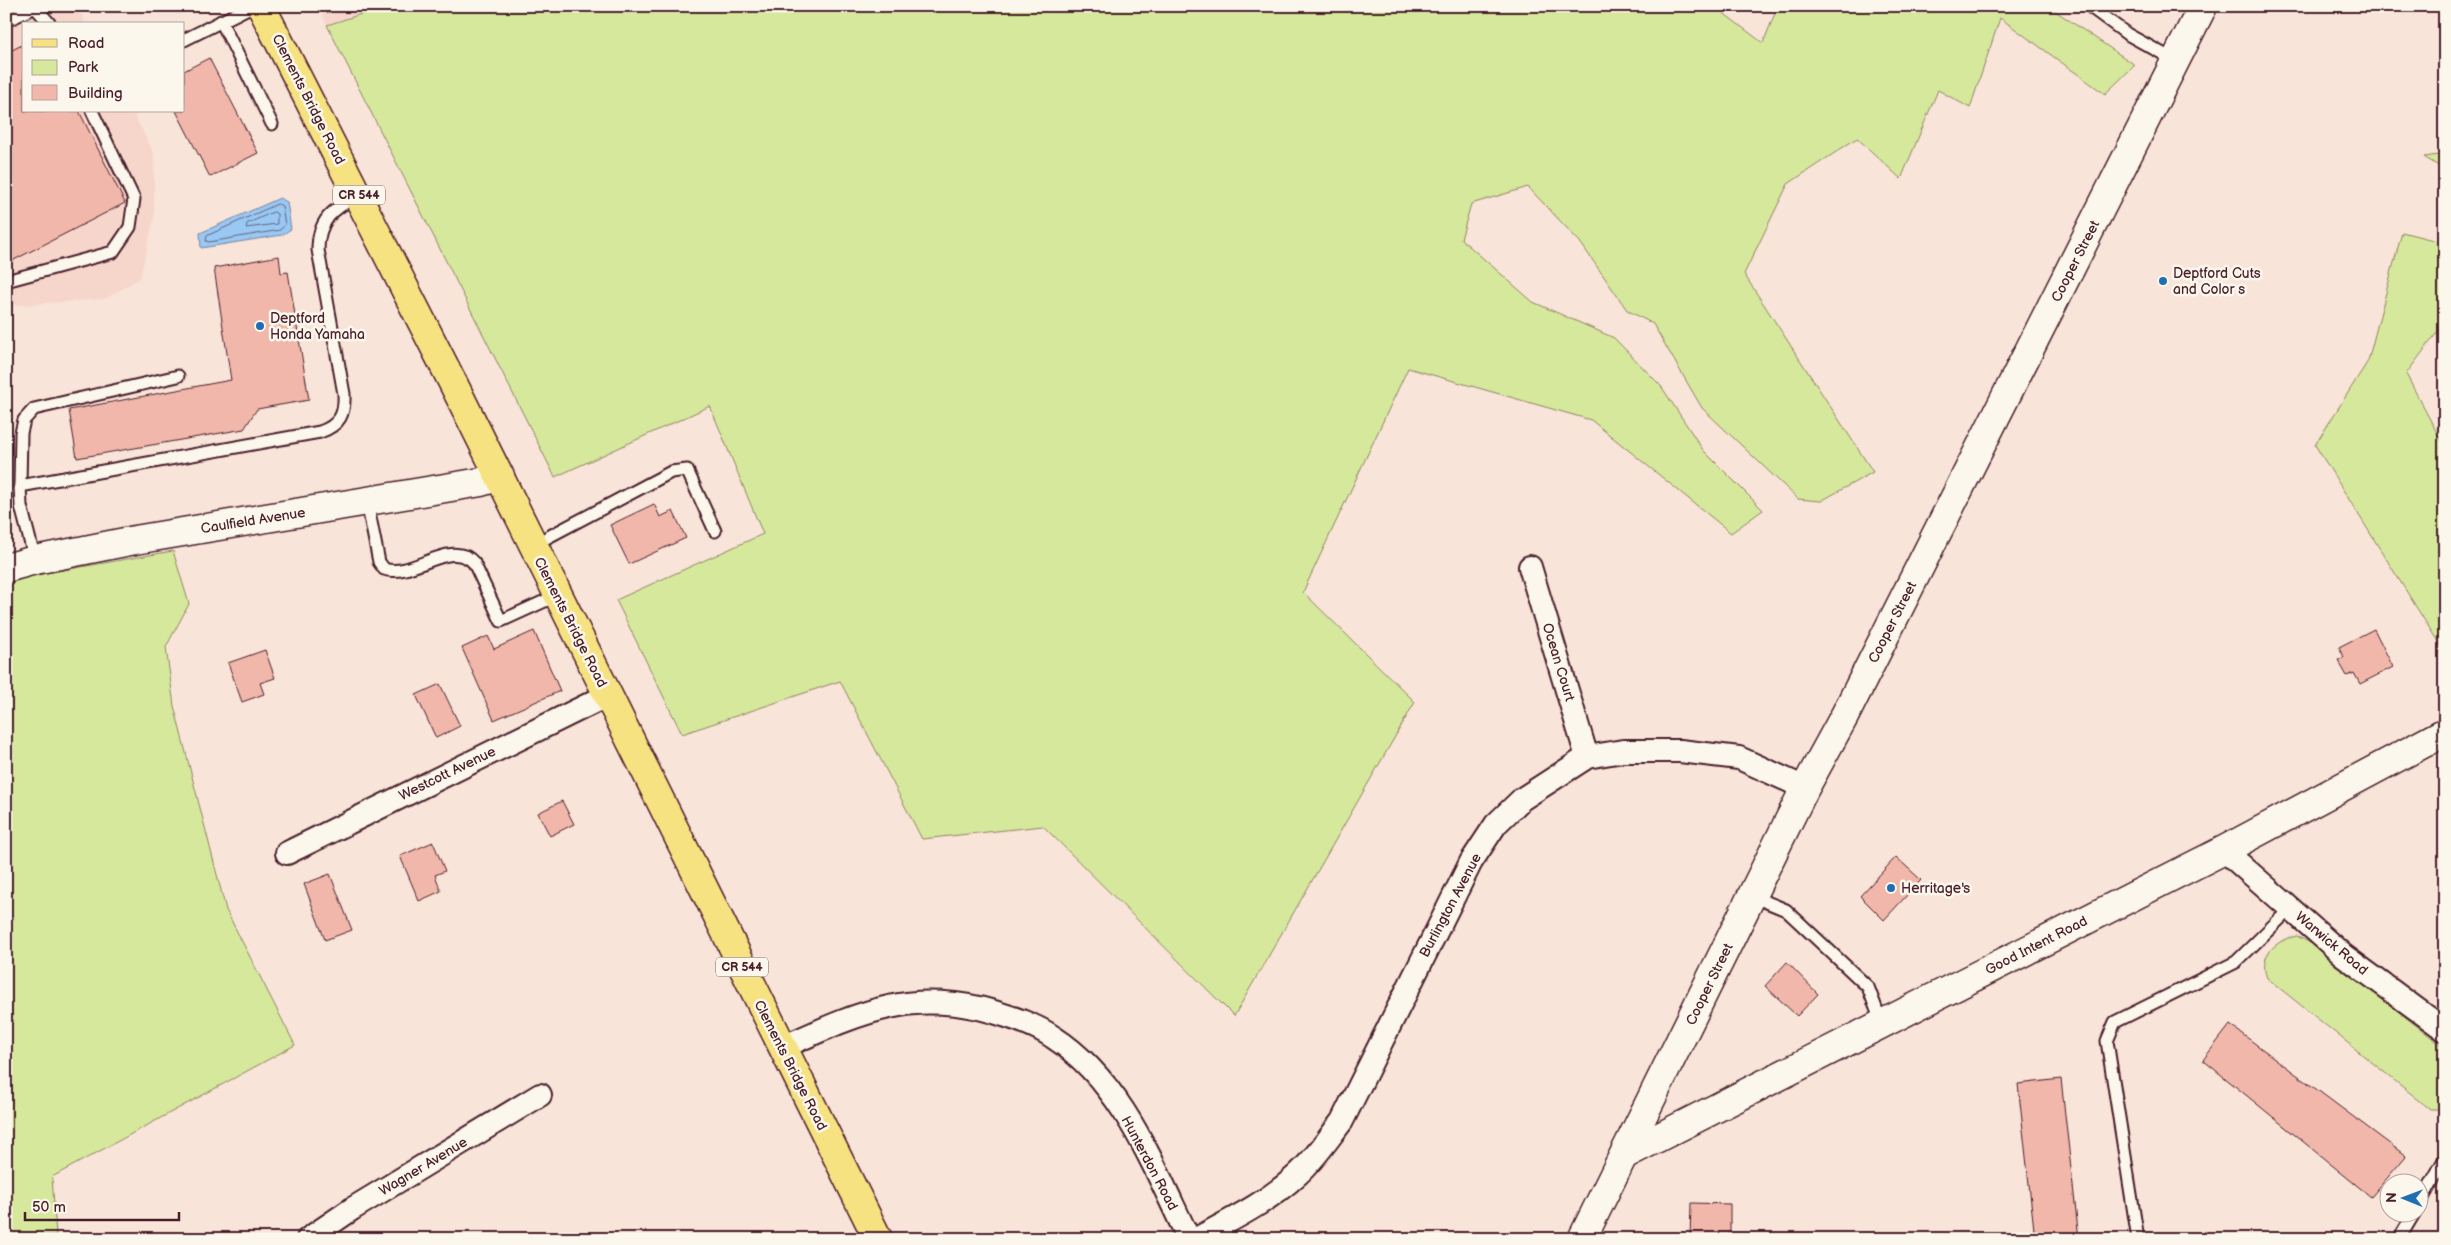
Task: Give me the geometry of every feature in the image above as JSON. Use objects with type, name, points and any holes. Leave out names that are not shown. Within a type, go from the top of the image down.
[{"type":"main road","name":"Clements Bridge Road","points":[[261,6],[500,476],[878,1239]]},
{"type":"main road","name":"Cooper Street","points":[[1582,1239],[1626,1154],[1805,788],[1844,715],[2203,6]]},
{"type":"main road","name":"Caulfield Avenue","points":[[6,568],[35,560],[191,530],[481,482],[500,476]]},
{"type":"main road","name":"Good Intent Road","points":[[1626,1154],[2224,850],[2445,732]]},
{"type":"street","name":"Ocean Court","points":[[1530,566],[1588,757]]},
{"type":"street","name":"Westcott Avenue","points":[[286,854],[608,695]]},
{"type":"street","name":"Burlington Avenue","points":[[1196,1239],[1261,1203],[1297,1175],[1318,1153],[1342,1121],[1471,862],[1496,824],[1522,799],[1588,757],[1623,750],[1680,751],[1739,758],[1805,788]]},
{"type":"street","name":"Warwick Road","points":[[2224,850],[2343,955],[2445,1030]]},
{"type":"street","name":"Hunterdon Road","points":[[782,1047],[862,1014],[890,1006],[930,1003],[970,1005],[1010,1016],[1052,1036],[1077,1054],[1104,1082],[1140,1138],[1189,1239]]},
{"type":"street","name":"Wagner Avenue","points":[[308,1239],[540,1095]]},
{"type":"lane","points":[[185,39],[252,6]]},
{"type":"lane","points":[[2090,6],[2127,34],[2176,61]]},
{"type":"lane","points":[[6,21],[36,7],[48,22]]},
{"type":"lane","points":[[221,21],[272,124]]},
{"type":"lane","points":[[6,281],[113,252],[130,227],[134,199],[92,112]]},
{"type":"lane","points":[[20,486],[320,432],[331,428],[340,421],[344,409],[344,394],[318,250],[318,238],[323,225],[334,209],[359,196]]},
{"type":"lane","points":[[35,560],[21,506],[21,433],[24,420],[34,409],[178,376]]},
{"type":"lane","points":[[533,545],[671,472],[687,470],[715,531]]},
{"type":"lane","points":[[366,502],[379,562],[384,569],[396,570],[459,554],[468,556],[474,563],[501,621],[558,596]]},
{"type":"lane","points":[[1752,896],[1786,910],[1868,987],[1882,1024]]},
{"type":"lane","points":[[2138,1239],[2108,1051],[2107,1041],[2115,1022],[2187,988],[2236,962],[2291,908]]},
{"type":"lane","points":[[2428,1189],[2445,1158]]},
{"type":"lane","points":[[2399,1239],[2409,1222]]},
{"type":"shaded area","points":[[6,6],[77,6],[85,22],[22,22],[22,112],[133,112],[154,154],[154,218],[140,278],[105,299],[6,306]]},
{"type":"shaded area","points":[[318,6],[386,6],[327,25]]},
{"type":"green space","points":[[386,6],[1714,6],[1763,43],[1778,6],[2048,6],[2135,65],[2105,94],[2000,18],[1970,108],[1938,90],[1901,179],[1857,138],[1788,184],[1744,274],[1873,472],[1821,501],[1798,499],[1702,408],[1653,324],[1627,310],[1580,242],[1528,187],[1471,204],[1461,239],[1533,302],[1614,338],[1661,386],[1703,450],[1763,510],[1731,533],[1591,420],[1408,368],[1303,592],[1415,702],[1234,1016],[1043,826],[922,839],[840,681],[682,734],[616,600],[763,534],[710,406],[555,477],[327,25]]},
{"type":"green space","points":[[2445,154],[2445,170],[2424,157]]},
{"type":"green space","points":[[2402,232],[2445,243],[2445,322],[2406,374],[2445,448],[2445,653],[2315,445],[2368,361]]},
{"type":"green space","points":[[173,551],[189,604],[166,647],[174,706],[226,910],[295,1045],[52,1177],[56,1235],[6,1239],[6,584],[35,575]]},
{"type":"green space","points":[[2297,936],[2312,944],[2445,1048],[2445,1109],[2430,1109],[2267,978],[2265,962],[2271,950],[2282,941]]},
{"type":"water","points":[[280,198],[287,202],[291,229],[282,235],[201,248],[200,233]]},
{"type":"building","points":[[22,45],[22,112],[80,112],[125,203],[6,264],[6,53]]},
{"type":"building","points":[[209,58],[258,153],[210,177],[177,112],[185,112],[185,70]]},
{"type":"building","name":"Deptford Honda Yamaha","points":[[279,256],[281,273],[288,272],[309,400],[257,409],[244,429],[77,458],[69,410],[231,380],[214,268]]},
{"type":"building","points":[[654,504],[660,517],[673,511],[686,538],[629,564],[610,525]]},
{"type":"building","points":[[2374,629],[2393,667],[2360,684],[2354,673],[2347,676],[2338,660],[2344,657],[2339,647]]},
{"type":"building","points":[[534,631],[560,691],[494,720],[462,648],[488,636],[494,649]]},
{"type":"building","points":[[265,650],[275,678],[260,683],[264,694],[242,702],[228,663]]},
{"type":"building","points":[[440,684],[460,726],[436,738],[416,695]]},
{"type":"building","points":[[562,801],[574,824],[550,836],[538,813]]},
{"type":"building","points":[[433,842],[445,871],[435,875],[441,891],[419,901],[400,856]]},
{"type":"building","name":"Herritage's","points":[[1896,857],[1921,880],[1884,920],[1860,896]]},
{"type":"building","points":[[330,874],[352,930],[325,940],[304,884]]},
{"type":"building","points":[[1787,962],[1818,994],[1797,1016],[1765,986]]},
{"type":"building","points":[[2230,1025],[2406,1156],[2392,1172],[2378,1172],[2378,1189],[2371,1197],[2203,1060]]},
{"type":"building","points":[[2061,1079],[2079,1239],[2035,1239],[2018,1084]]},
{"type":"building","points":[[1691,1203],[1730,1204],[1730,1239],[1690,1239]]},
{"type":"place","name":"Deptford Cuts and Color s","points":[[2163,281]]},
{"type":"place","name":"Deptford Honda Yamaha","points":[[260,326]]},
{"type":"place","name":"Herritage's","points":[[1891,888]]}]
